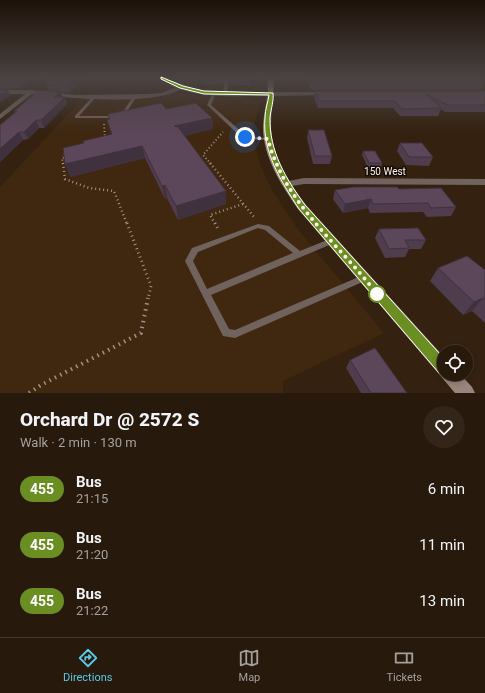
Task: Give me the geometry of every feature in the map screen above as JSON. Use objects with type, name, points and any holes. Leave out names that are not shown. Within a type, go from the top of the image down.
[{"type":"main road","points":[[272,96],[268,117],[268,139],[276,165],[286,184],[302,207],[437,361]]},
{"type":"main road","points":[[455,381],[466,393]]},
{"type":"street","points":[[0,117],[26,96]]},
{"type":"street","points":[[78,96],[121,96]]},
{"type":"street","name":"150 West","points":[[286,184],[304,181],[485,182]]},
{"type":"lane","points":[[94,97],[76,117],[122,117],[135,96]]},
{"type":"lane","points":[[213,96],[209,105],[242,135],[253,138],[268,139]]},
{"type":"lane","points":[[299,254],[267,228],[258,226],[195,250],[189,261],[226,333],[235,334],[364,278]]},
{"type":"lane","points":[[206,293],[332,241]]},
{"type":"path","points":[[102,120],[105,125],[105,145]]},
{"type":"path","points":[[223,132],[203,155],[254,217]]},
{"type":"path","points":[[29,393],[41,385],[141,333],[151,286],[114,191],[89,188],[65,179],[62,158],[69,156]]},
{"type":"path","points":[[218,229],[210,215],[243,204]]},
{"type":"shaded area","points":[[163,96],[201,96],[250,98],[258,101],[259,104],[254,125],[255,143],[259,162],[272,190],[297,228],[384,333],[283,381],[283,393],[0,393],[0,187],[82,99],[155,98]]},
{"type":"building","points":[[31,96],[65,97],[41,120],[36,120],[24,132],[19,132],[0,149],[0,125],[17,111],[14,111]]},
{"type":"building","points":[[317,96],[429,96],[441,108],[402,109],[395,101],[319,101]]},
{"type":"building","points":[[431,96],[485,96],[485,105],[448,105]]},
{"type":"building","points":[[161,103],[166,109],[196,103],[212,118],[174,126],[178,127],[226,191],[176,206],[165,185],[162,186],[142,146],[65,164],[63,148],[84,143],[83,141],[112,134],[107,120],[110,119],[108,114]]},
{"type":"building","points":[[308,130],[324,130],[332,156],[315,156]]},
{"type":"building","points":[[400,143],[422,143],[433,157],[409,157]]},
{"type":"building","points":[[363,151],[375,151],[382,163],[369,163]]},
{"type":"building","points":[[354,187],[397,187],[399,189],[441,188],[456,207],[431,208],[428,203],[373,204],[371,199],[345,204],[335,190]]},
{"type":"building","points":[[418,228],[426,240],[405,240],[409,248],[389,249],[379,229]]},
{"type":"building","points":[[467,256],[485,270],[485,299],[483,298],[474,302],[438,268]]},
{"type":"building","points":[[375,348],[407,393],[371,393],[350,360]]},
{"type":"bus line","name":"455","points":[[272,96],[267,128],[268,139],[276,165],[286,184],[302,207],[437,361]]},
{"type":"route","points":[[245,137],[268,139],[276,165],[294,196],[377,294]]}]
